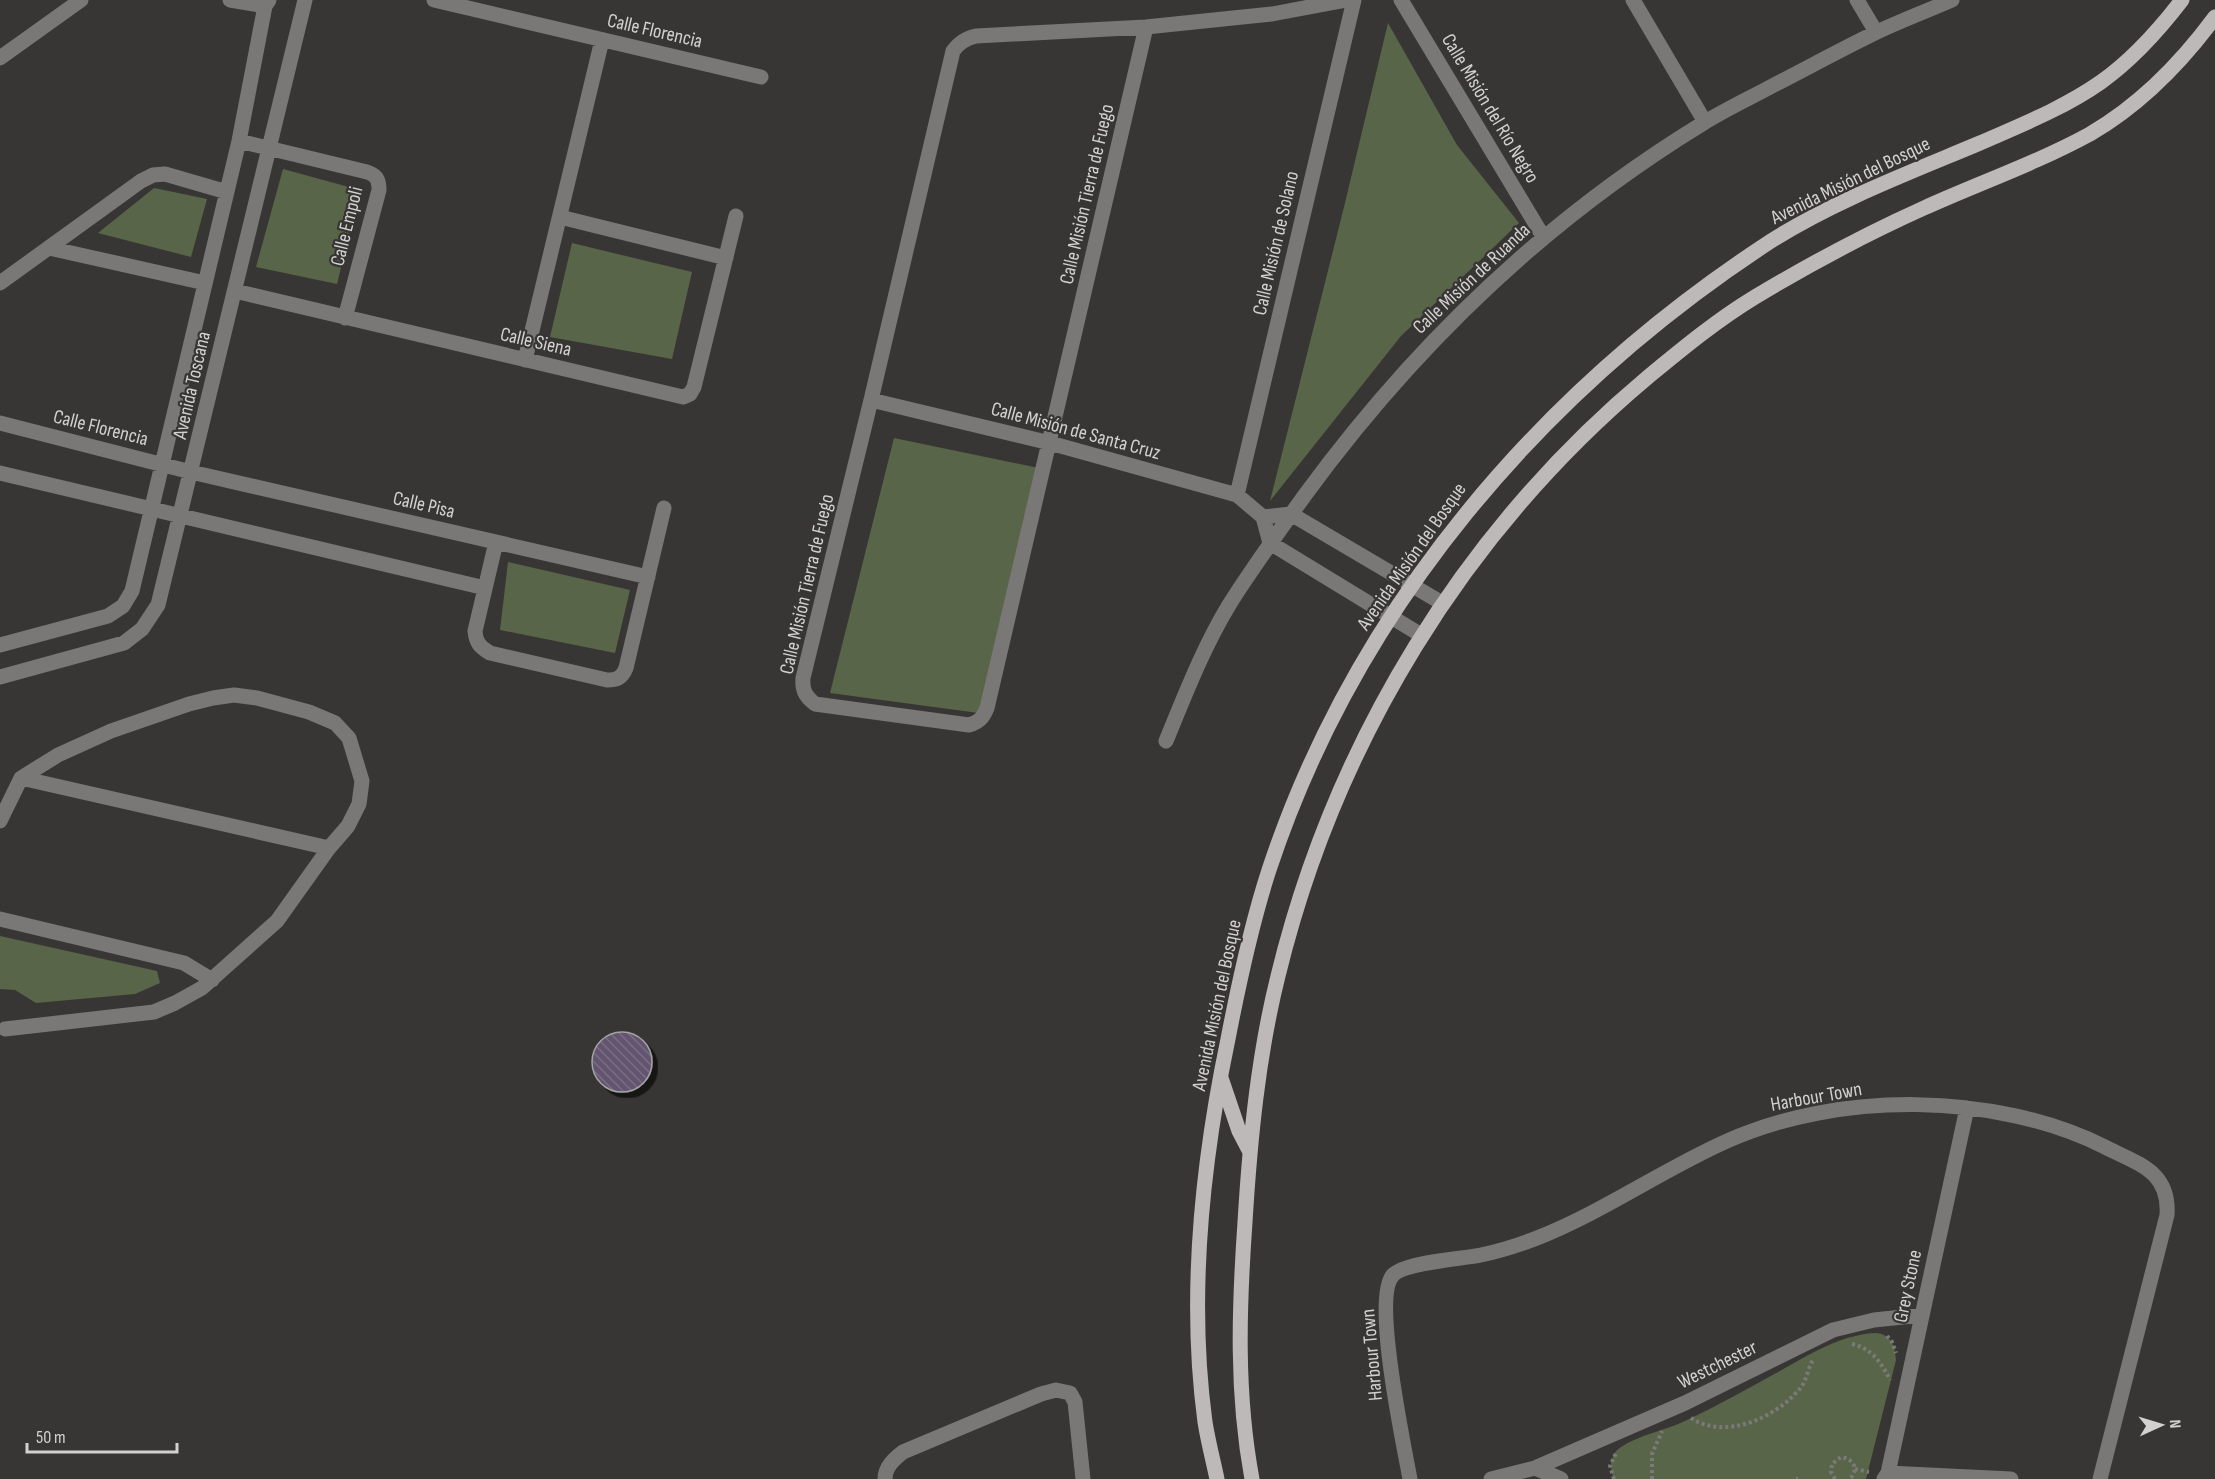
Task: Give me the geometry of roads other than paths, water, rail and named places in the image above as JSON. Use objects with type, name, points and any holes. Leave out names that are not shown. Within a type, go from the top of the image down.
[{"type":"main road","name":"Avenida Misión del Bosque","points":[[1217,1479],[1206,1424],[1200,1371],[1198,1308],[1199,1253],[1204,1198],[1220,1075],[1242,969],[1268,872],[1290,814],[1331,721],[1390,617],[1480,494],[1522,447],[1564,404],[1605,367],[1675,310],[1776,238],[1811,219],[1859,195],[2030,122],[2102,81],[2135,53],[2166,21],[2182,0]]},
{"type":"main road","points":[[1252,1479],[1243,1426],[1240,1365],[1242,1270],[1250,1152],[1265,1037],[1277,978],[1312,862],[1350,766],[1376,713],[1442,603],[1489,539],[1548,471],[1622,399],[1703,333],[1759,294],[1863,236],[2091,133],[2119,115],[2149,91],[2215,18]]},
{"type":"main road","points":[[1220,1075],[1239,1131],[1250,1152]]},
{"type":"street","points":[[0,58],[81,0]]},
{"type":"street","points":[[230,0],[267,3]]},
{"type":"street","name":"Avenida Toscana","points":[[0,677],[110,648],[135,635],[151,618],[158,605],[305,0]]},
{"type":"street","name":"Calle Florencia","points":[[434,0],[761,77]]},
{"type":"street","name":"Calle Misión Tierra de Fuego","points":[[1146,27],[1050,443],[983,718],[969,725],[815,704],[807,698],[802,688],[803,678],[872,400],[953,51],[959,43],[976,36],[1146,27],[1272,14],[1347,0]]},
{"type":"street","name":"Calle Misión de Solano","points":[[1237,495],[1354,0]]},
{"type":"street","name":"Calle Misión del Río Negro","points":[[1401,0],[1544,238]]},
{"type":"street","points":[[1633,0],[1705,122]]},
{"type":"street","points":[[1857,0],[1876,32]]},
{"type":"street","name":"Calle Misión de Ruanda","points":[[1166,741],[1199,663],[1229,606],[1270,543],[1345,440],[1418,356],[1498,277],[1567,219],[1662,150],[1705,122],[1876,32],[1952,0]]},
{"type":"street","name":"Avenida Toscana","points":[[0,645],[108,616],[123,606],[132,591],[239,141],[267,3]]},
{"type":"street","points":[[525,360],[602,40]]},
{"type":"street","name":"Calle Empoli","points":[[239,141],[367,172],[374,174],[379,181],[379,190],[345,318]]},
{"type":"street","points":[[0,283],[141,181],[153,175],[165,174],[227,192]]},
{"type":"street","name":"Calle Siena","points":[[235,291],[683,397],[690,394],[694,387],[736,216]]},
{"type":"street","points":[[560,217],[726,258]]},
{"type":"street","points":[[49,248],[205,283]]},
{"type":"street","name":"Calle Misión de Santa Cruz","points":[[872,400],[1050,443],[1237,495],[1263,517]]},
{"type":"street","name":"Calle Florencia","points":[[0,423],[191,472]]},
{"type":"street","name":"Calle Pisa","points":[[191,472],[648,578]]},
{"type":"street","points":[[0,473],[485,588]]},
{"type":"street","points":[[496,542],[476,631],[476,640],[480,647],[490,652],[615,680],[623,676],[626,668],[664,508]]},
{"type":"street","points":[[1421,635],[1270,543],[1263,517],[1291,514],[1442,603]]},
{"type":"street","points":[[0,821],[21,778],[58,755],[86,741],[177,708],[234,695],[257,698],[309,712],[335,723],[349,738],[362,781],[359,804],[348,826],[328,848],[277,921],[202,988],[154,1012],[5,1029]]},
{"type":"street","points":[[21,778],[328,848]]},
{"type":"street","points":[[0,919],[184,963],[212,980]]},
{"type":"street","name":"Harbour Town","points":[[1410,1479],[1396,1411],[1389,1350],[1386,1300],[1387,1287],[1393,1275],[1410,1266],[1479,1255],[1510,1248],[1539,1237],[1617,1200],[1725,1142],[1780,1122],[1813,1113],[1845,1108],[1894,1105],[1967,1108],[2043,1121],[2081,1135],[2155,1174],[2164,1186],[2168,1200],[2167,1215],[2100,1479]]},
{"type":"street","name":"Grey Stone","points":[[1886,1476],[1967,1108]]},
{"type":"street","name":"Westchester","points":[[1491,1479],[1535,1468],[1685,1403],[1833,1330],[1874,1320],[1922,1315]]},
{"type":"street","points":[[885,1479],[884,1475],[892,1461],[903,1452],[1041,1394],[1056,1390],[1070,1393],[1076,1402],[1083,1479]]},
{"type":"street","points":[[1535,1468],[1561,1479]]},
{"type":"street","points":[[1886,1476],[2011,1479]]}]
